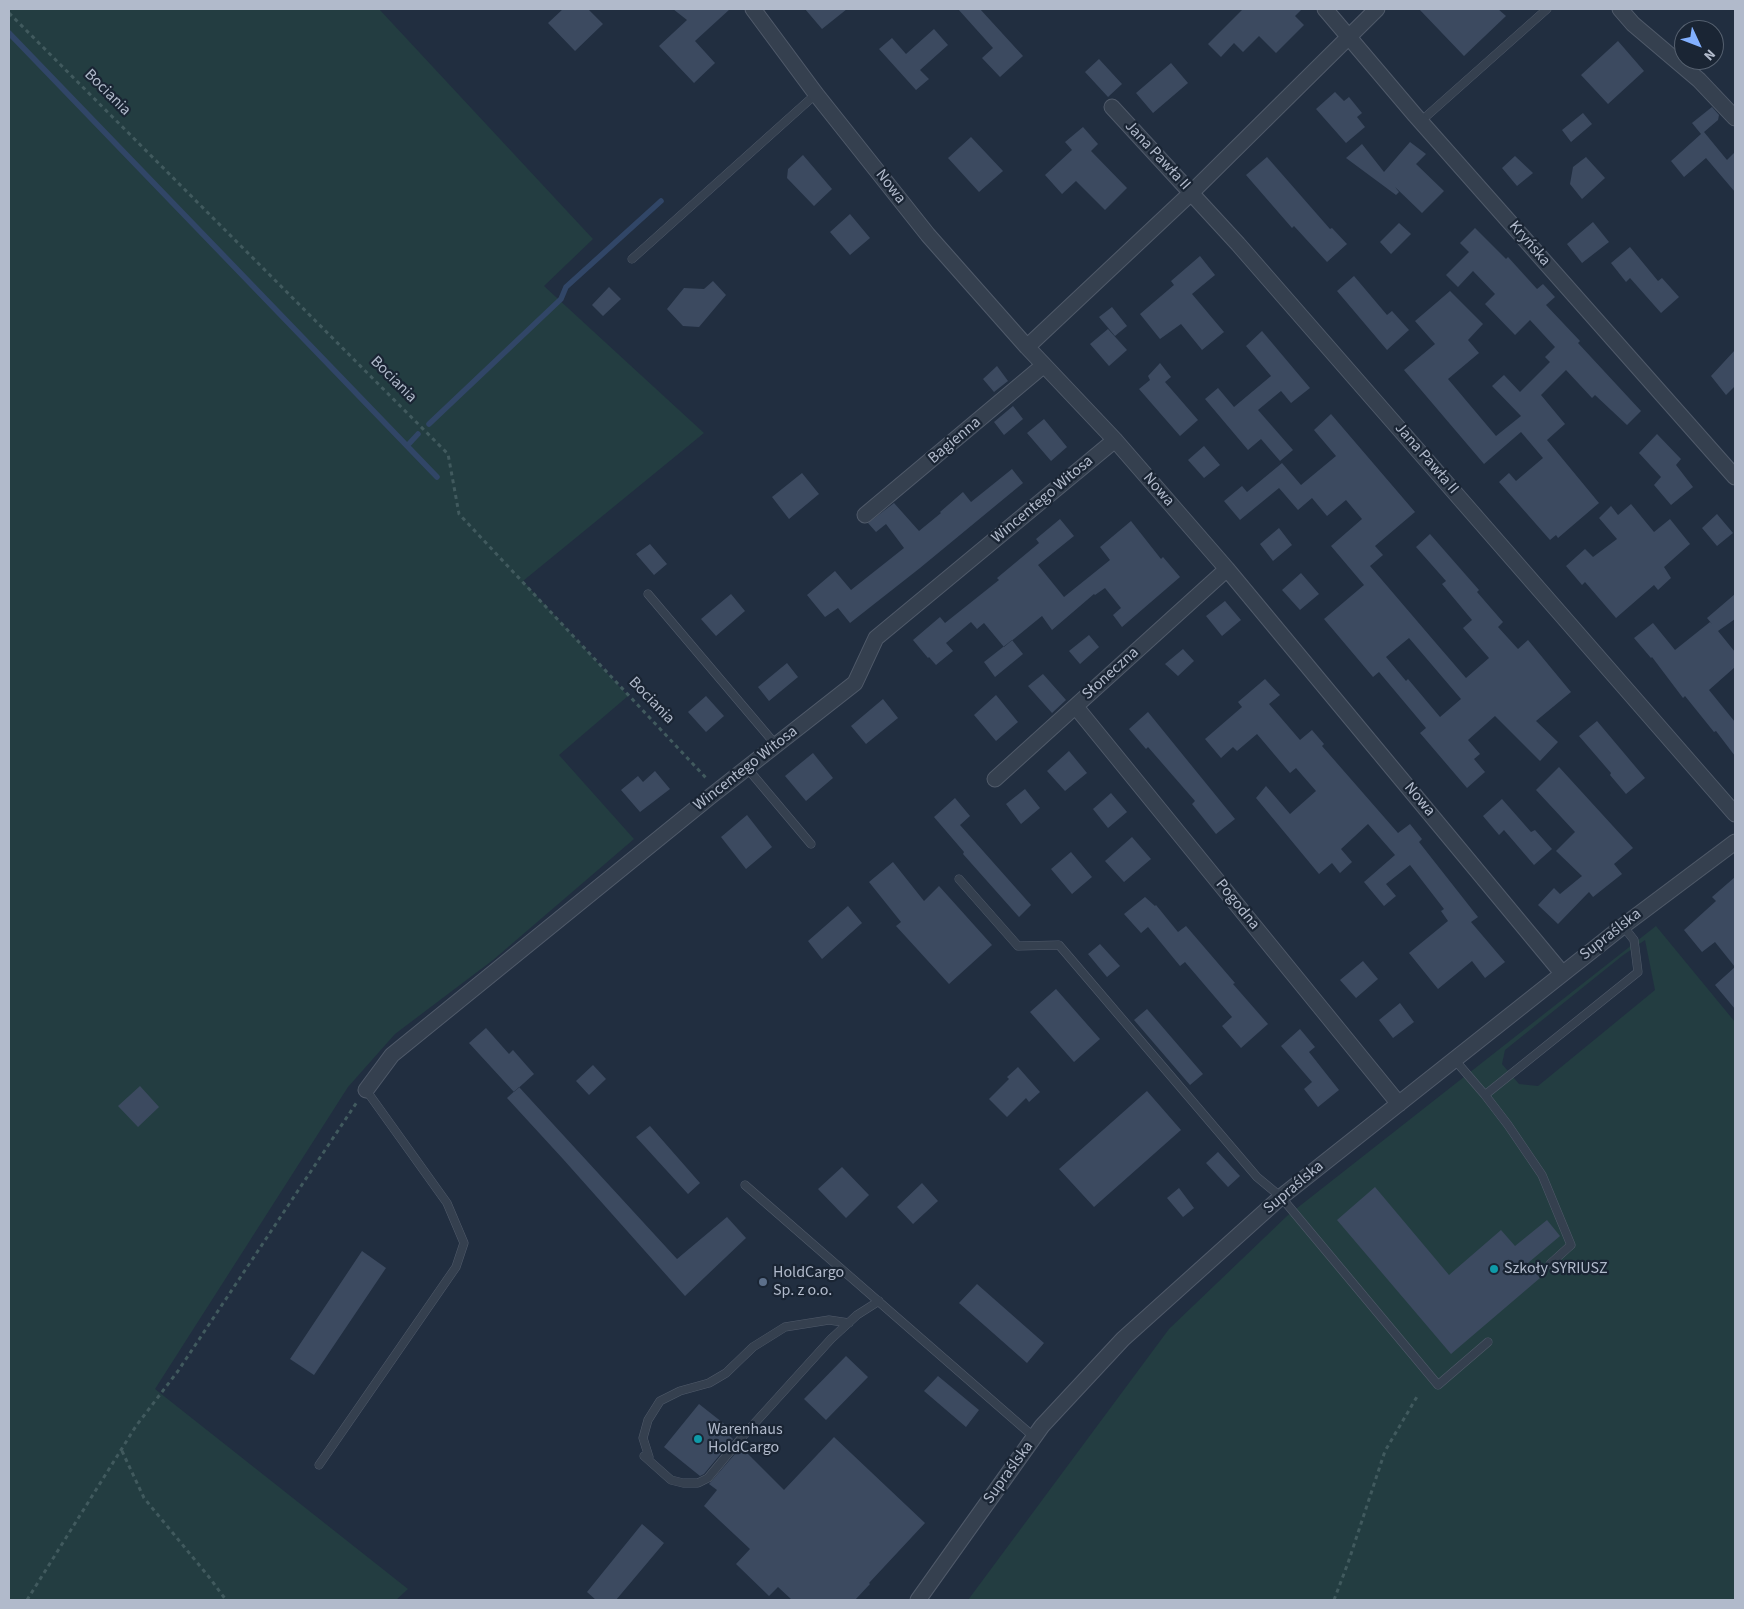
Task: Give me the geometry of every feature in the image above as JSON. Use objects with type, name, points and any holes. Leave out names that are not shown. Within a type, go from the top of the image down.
[{"type":"street","name":"Nowa","points":[[753,9],[816,94],[928,235],[1027,347],[1115,440],[1227,569],[1562,974]]},
{"type":"street","name":"Kryńska","points":[[1325,9],[1421,121],[1735,477]]},
{"type":"street","points":[[1027,347],[1191,193],[1377,9]]},
{"type":"street","points":[[1620,9],[1633,24],[1699,80],[1735,118]]},
{"type":"street","name":"Jana Pawła II","points":[[1112,107],[1238,244],[1735,814]]},
{"type":"street","name":"Bagienna","points":[[865,515],[1044,365]]},
{"type":"street","name":"Wincentego Witosa","points":[[366,1090],[392,1055],[718,790],[855,682],[876,638],[1115,440]]},
{"type":"street","name":"Słoneczna","points":[[995,779],[1227,569]]},
{"type":"street","name":"Pogodna","points":[[1076,707],[1399,1104]]},
{"type":"street","name":"Supraślska","points":[[918,1600],[1042,1426],[1123,1339],[1281,1197],[1623,926],[1735,842]]},
{"type":"lane","points":[[1421,121],[1547,9]]},
{"type":"lane","points":[[632,259],[816,94]]},
{"type":"lane","points":[[648,594],[776,745]]},
{"type":"lane","points":[[747,768],[811,844]]},
{"type":"lane","points":[[959,879],[1018,946],[1059,945],[1257,1177],[1281,1197],[1438,1385],[1488,1342]]},
{"type":"lane","points":[[1485,1095],[1638,972],[1634,940],[1623,926]]},
{"type":"lane","points":[[1454,1060],[1508,1125],[1542,1175],[1571,1245],[1550,1264]]},
{"type":"lane","points":[[319,1465],[456,1267],[464,1243],[446,1203],[366,1090]]},
{"type":"lane","points":[[745,1185],[1034,1437]]},
{"type":"lane","points":[[848,1323],[829,1320],[785,1327],[752,1347],[726,1372],[709,1383],[680,1390],[660,1401],[648,1420],[643,1438],[649,1457],[644,1456],[671,1480],[683,1483],[698,1483],[708,1478],[743,1436],[831,1339],[857,1315],[878,1301]]},
{"type":"path","name":"Bociania","points":[[9,13],[448,454],[458,514],[718,790]]},
{"type":"path","points":[[27,1600],[136,1426],[178,1371],[366,1090]]},
{"type":"path","points":[[1334,1600],[1385,1451],[1418,1395]]},
{"type":"path","points":[[121,1450],[144,1498],[226,1600]]},
{"type":"green space","points":[[9,9],[379,9],[593,239],[544,286],[704,433],[523,581],[628,696],[559,755],[634,839],[493,960],[395,1034],[348,1087],[155,1389],[408,1589],[396,1600],[9,1600]]},
{"type":"green space","points":[[1656,926],[1735,1022],[1735,1600],[968,1600],[1169,1329],[1287,1216]],"holes":[[[1645,940],[1655,990],[1538,1086],[1519,1084],[1502,1064],[1505,1050],[1622,956]]]},
{"type":"building","points":[[563,9],[588,9],[603,24],[575,51],[548,23]]},
{"type":"building","points":[[673,9],[730,9],[695,41],[715,63],[694,83],[659,46],[687,20]]},
{"type":"building","points":[[805,9],[847,9],[822,29]]},
{"type":"building","points":[[958,9],[980,9],[1023,56],[1000,77],[982,58],[993,48]]},
{"type":"building","points":[[1243,9],[1302,9],[1295,16],[1304,25],[1276,53],[1259,36],[1243,52],[1234,43],[1221,57],[1208,44]]},
{"type":"building","points":[[1419,9],[1498,9],[1506,16],[1464,56]]},
{"type":"building","points":[[934,29],[948,45],[920,70],[929,79],[916,90],[879,49],[892,38],[906,54]]},
{"type":"building","points":[[1618,41],[1644,71],[1608,104],[1581,75]]},
{"type":"building","points":[[1099,59],[1122,84],[1108,97],[1085,72]]},
{"type":"building","points":[[1171,63],[1188,83],[1153,113],[1136,93]]},
{"type":"building","points":[[1335,92],[1344,101],[1349,97],[1362,113],[1357,117],[1365,127],[1346,143],[1316,109]]},
{"type":"building","points":[[1712,107],[1719,115],[1718,120],[1704,132],[1727,160],[1735,152],[1735,192],[1706,158],[1684,177],[1671,161],[1701,134],[1692,123]]},
{"type":"building","points":[[1583,113],[1592,124],[1571,142],[1562,130]]},
{"type":"building","points":[[1083,127],[1098,144],[1091,151],[1127,188],[1105,210],[1076,181],[1062,194],[1045,175],[1072,150],[1065,142]]},
{"type":"building","points":[[971,137],[1003,171],[979,192],[948,158]]},
{"type":"building","points":[[1410,142],[1426,154],[1416,164],[1444,191],[1422,213],[1395,187],[1399,192],[1396,195],[1346,158],[1362,144],[1384,172]]},
{"type":"building","points":[[803,155],[832,189],[814,206],[787,178],[788,169]]},
{"type":"building","points":[[1515,156],[1533,173],[1517,186],[1502,168]]},
{"type":"building","points":[[1267,157],[1330,229],[1332,228],[1347,244],[1327,262],[1294,226],[1292,228],[1246,175]]},
{"type":"building","points":[[1586,157],[1605,178],[1582,199],[1570,184],[1573,167]]},
{"type":"building","points":[[850,214],[870,238],[850,255],[830,232]]},
{"type":"building","points":[[1593,222],[1609,242],[1582,263],[1567,244]]},
{"type":"building","points":[[1399,223],[1411,234],[1391,254],[1380,242]]},
{"type":"building","points":[[1475,228],[1506,259],[1508,257],[1537,289],[1543,284],[1555,297],[1546,305],[1580,341],[1578,343],[1641,411],[1627,425],[1595,395],[1592,398],[1566,370],[1541,395],[1565,424],[1547,440],[1599,503],[1558,538],[1556,535],[1550,540],[1499,482],[1509,473],[1516,481],[1543,458],[1521,432],[1484,464],[1404,370],[1435,344],[1415,321],[1450,291],[1483,324],[1468,340],[1479,353],[1448,379],[1496,436],[1521,416],[1492,386],[1504,375],[1520,392],[1550,362],[1545,357],[1555,347],[1530,320],[1515,335],[1485,304],[1495,294],[1473,271],[1458,287],[1446,275],[1469,252],[1460,243]]},
{"type":"building","points":[[1630,247],[1658,281],[1662,278],[1679,297],[1661,313],[1630,278],[1626,282],[1611,263]]},
{"type":"building","points":[[1200,256],[1215,275],[1192,294],[1224,332],[1202,350],[1181,324],[1160,339],[1140,314],[1174,285],[1171,281]]},
{"type":"building","points":[[1354,276],[1387,315],[1392,311],[1409,330],[1387,350],[1337,291]]},
{"type":"building","points":[[713,281],[726,295],[699,327],[683,326],[667,309],[684,288],[704,289]]},
{"type":"building","points":[[609,287],[621,299],[603,316],[592,305]]},
{"type":"building","points":[[1112,307],[1127,326],[1115,336],[1099,317]]},
{"type":"building","points":[[1108,329],[1127,350],[1109,366],[1090,344]]},
{"type":"building","points":[[1262,331],[1310,388],[1291,403],[1281,391],[1258,410],[1293,450],[1280,461],[1261,439],[1248,450],[1205,399],[1218,388],[1234,407],[1271,376],[1246,346]]},
{"type":"building","points":[[1735,350],[1735,386],[1726,395],[1711,376]]},
{"type":"building","points":[[1160,363],[1171,377],[1165,382],[1198,420],[1180,436],[1139,389],[1150,380],[1148,376]]},
{"type":"building","points":[[997,366],[1008,381],[994,392],[983,379]]},
{"type":"building","points":[[1013,406],[1023,419],[1004,435],[994,422]]},
{"type":"building","points":[[1331,414],[1415,512],[1375,546],[1383,555],[1370,566],[1466,678],[1489,658],[1463,628],[1472,620],[1442,584],[1446,581],[1416,547],[1430,534],[1479,590],[1477,592],[1503,622],[1498,627],[1518,649],[1528,640],[1571,692],[1536,721],[1558,742],[1540,761],[1495,716],[1468,740],[1480,754],[1474,759],[1485,772],[1467,788],[1420,733],[1426,728],[1379,672],[1373,677],[1324,619],[1364,585],[1331,546],[1362,519],[1346,500],[1327,516],[1312,498],[1298,510],[1279,488],[1240,520],[1224,501],[1242,486],[1247,492],[1282,463],[1301,485],[1336,456],[1314,430]],"holes":[[[1409,638],[1461,699],[1440,717],[1408,679],[1406,681],[1386,657]]]},
{"type":"building","points":[[1044,419],[1067,447],[1051,461],[1027,433]]},
{"type":"building","points":[[1657,434],[1681,459],[1676,465],[1693,487],[1671,505],[1654,485],[1661,477],[1639,453]]},
{"type":"building","points":[[1204,446],[1220,465],[1204,478],[1188,460]]},
{"type":"building","points":[[1012,469],[1023,483],[850,623],[838,608],[825,617],[807,595],[835,571],[851,590],[904,548],[886,524],[876,532],[868,523],[894,503],[919,531],[963,492],[971,502]]},
{"type":"building","points":[[802,473],[819,494],[789,519],[772,497]]},
{"type":"building","points":[[1631,504],[1654,532],[1670,519],[1690,544],[1664,567],[1671,578],[1658,590],[1654,585],[1616,618],[1585,582],[1582,585],[1566,566],[1585,549],[1593,557],[1617,539],[1599,518],[1611,506],[1618,515]]},
{"type":"building","points":[[1717,514],[1733,533],[1717,546],[1702,528]]},
{"type":"building","points":[[1060,519],[1074,536],[1038,565],[1064,597],[1110,560],[1100,547],[1131,521],[1161,559],[1163,557],[1180,577],[1122,627],[1113,615],[1121,608],[1105,588],[1094,594],[1052,630],[1042,616],[1004,647],[984,623],[977,629],[971,622],[946,643],[953,651],[936,665],[928,658],[913,640],[940,617],[945,623],[999,580],[997,578],[1039,543],[1036,539]]},
{"type":"building","points":[[1279,528],[1292,545],[1273,561],[1260,544]]},
{"type":"building","points":[[650,544],[667,564],[654,575],[636,554]]},
{"type":"building","points":[[1301,573],[1319,594],[1300,610],[1282,590]]},
{"type":"building","points":[[731,594],[745,611],[716,636],[701,619]]},
{"type":"building","points":[[1735,594],[1735,619],[1718,631],[1735,652],[1735,667],[1709,690],[1735,722],[1735,756],[1716,731],[1714,732],[1685,696],[1683,698],[1652,657],[1634,638],[1653,623],[1675,650],[1710,622],[1712,624],[1707,618]]},
{"type":"building","points":[[1225,601],[1241,620],[1222,636],[1206,616]]},
{"type":"building","points":[[1089,635],[1099,647],[1080,664],[1069,651]]},
{"type":"building","points":[[1012,640],[1023,654],[995,677],[984,662]]},
{"type":"building","points":[[1183,649],[1194,661],[1178,676],[1165,664]]},
{"type":"building","points":[[787,663],[798,677],[769,701],[758,687]]},
{"type":"building","points":[[1043,674],[1066,700],[1052,713],[1028,686]]},
{"type":"building","points":[[1265,679],[1280,695],[1269,704],[1300,740],[1312,730],[1324,744],[1322,746],[1398,833],[1410,824],[1422,839],[1419,842],[1478,917],[1471,922],[1505,962],[1485,978],[1472,961],[1438,989],[1409,953],[1448,921],[1441,911],[1444,909],[1410,865],[1386,884],[1396,896],[1384,906],[1364,882],[1395,855],[1368,824],[1341,849],[1352,862],[1340,873],[1332,863],[1319,874],[1256,798],[1266,786],[1290,814],[1316,791],[1296,768],[1290,773],[1257,734],[1237,751],[1233,747],[1221,758],[1205,739],[1242,707],[1238,702]]},
{"type":"building","points":[[996,695],[1018,722],[996,741],[974,715]]},
{"type":"building","points":[[706,696],[724,716],[706,732],[688,712]]},
{"type":"building","points":[[883,699],[898,718],[866,744],[851,726]]},
{"type":"building","points":[[1148,712],[1235,819],[1216,834],[1192,804],[1195,801],[1148,747],[1146,749],[1129,729]]},
{"type":"building","points":[[1597,721],[1645,778],[1626,794],[1610,775],[1611,773],[1579,736]]},
{"type":"building","points":[[1069,751],[1087,773],[1065,791],[1047,771]]},
{"type":"building","points":[[813,753],[833,778],[806,801],[785,776]]},
{"type":"building","points":[[1559,767],[1633,848],[1614,864],[1622,874],[1593,897],[1589,892],[1558,924],[1538,905],[1554,888],[1560,894],[1582,876],[1556,851],[1575,832],[1536,790]]},
{"type":"building","points":[[655,771],[670,789],[640,812],[621,790],[638,776],[643,782]]},
{"type":"building","points":[[1025,789],[1040,808],[1021,824],[1006,804]]},
{"type":"building","points":[[1111,793],[1127,812],[1108,828],[1093,809]]},
{"type":"building","points":[[955,798],[970,816],[960,825],[1031,905],[1019,917],[963,854],[964,852],[934,817]]},
{"type":"building","points":[[1502,799],[1531,832],[1535,830],[1552,849],[1534,865],[1504,830],[1499,835],[1483,816]]},
{"type":"building","points":[[747,815],[772,847],[746,869],[721,837]]},
{"type":"building","points":[[1132,837],[1151,859],[1124,882],[1105,861]]},
{"type":"building","points":[[1071,852],[1092,877],[1072,894],[1051,869]]},
{"type":"building","points":[[893,862],[924,901],[939,886],[992,945],[949,984],[896,926],[901,922],[869,882]]},
{"type":"building","points":[[1735,877],[1735,967],[1715,942],[1702,952],[1684,930],[1716,901],[1712,897]]},
{"type":"building","points":[[1145,897],[1156,905],[1178,932],[1186,926],[1268,1024],[1241,1048],[1222,1026],[1232,1017],[1185,962],[1180,966],[1148,927],[1141,933],[1124,914]]},
{"type":"building","points":[[848,906],[862,923],[822,959],[808,941]]},
{"type":"building","points":[[1100,944],[1120,966],[1107,977],[1088,954]]},
{"type":"building","points":[[1363,961],[1378,979],[1356,998],[1340,980]]},
{"type":"building","points":[[1735,967],[1735,1009],[1715,985]]},
{"type":"building","points":[[1056,989],[1100,1039],[1074,1062],[1030,1012]]},
{"type":"building","points":[[1400,1003],[1414,1022],[1393,1038],[1379,1020]]},
{"type":"building","points":[[1147,1009],[1203,1074],[1190,1085],[1134,1020]]},
{"type":"building","points":[[486,1028],[509,1054],[513,1050],[534,1074],[514,1092],[469,1043]]},
{"type":"building","points":[[1300,1029],[1315,1047],[1309,1052],[1339,1090],[1318,1107],[1304,1089],[1312,1082],[1281,1046]]},
{"type":"building","points":[[593,1065],[606,1079],[589,1095],[576,1081]]},
{"type":"building","points":[[1018,1067],[1040,1092],[1029,1102],[1026,1098],[1007,1117],[989,1099]]},
{"type":"building","points":[[140,1086],[159,1107],[138,1127],[118,1106]]},
{"type":"building","points":[[519,1087],[677,1259],[727,1217],[746,1238],[685,1296],[507,1098]]},
{"type":"building","points":[[1147,1091],[1181,1130],[1094,1207],[1059,1169]]},
{"type":"building","points":[[650,1126],[700,1183],[688,1194],[636,1137]]},
{"type":"building","points":[[1218,1152],[1240,1176],[1228,1187],[1206,1163]]},
{"type":"building","points":[[842,1167],[869,1195],[846,1218],[818,1189]]},
{"type":"building","points":[[922,1183],[938,1201],[913,1224],[897,1207]]},
{"type":"building","name":"Szkoły SYRIUSZ","points":[[1375,1187],[1449,1275],[1501,1230],[1515,1246],[1547,1220],[1560,1236],[1528,1263],[1540,1278],[1451,1354],[1337,1220]]},
{"type":"building","points":[[1179,1188],[1194,1208],[1183,1217],[1167,1198]]},
{"type":"building","points":[[362,1251],[386,1268],[314,1375],[290,1359]]},
{"type":"building","points":[[977,1284],[1044,1343],[1027,1363],[959,1303]]},
{"type":"building","points":[[846,1356],[868,1377],[826,1420],[804,1399]]},
{"type":"building","points":[[938,1376],[979,1410],[966,1427],[924,1391]]},
{"type":"building","name":"Warenhaus HoldCargo","points":[[699,1404],[732,1430],[728,1434],[733,1439],[704,1474],[700,1476],[664,1447]]},
{"type":"building","points":[[834,1437],[925,1523],[855,1600],[792,1600],[778,1587],[769,1596],[736,1564],[750,1549],[704,1506],[717,1490],[709,1484],[741,1447],[784,1490]]},
{"type":"building","points":[[642,1524],[664,1543],[616,1600],[596,1600],[587,1592]]},
{"type":"waterway","points":[[9,33],[437,477]]},
{"type":"waterway","points":[[429,424],[561,299],[566,287],[661,201]]},
{"type":"waterway","points":[[407,446],[418,434]]},
{"type":"place","name":"Szkoły SYRIUSZ","points":[[1494,1269]]},
{"type":"place","name":"HoldCargo Sp. z o.o.","points":[[763,1282]]},
{"type":"place","name":"Warenhaus HoldCargo","points":[[698,1439]]}]
